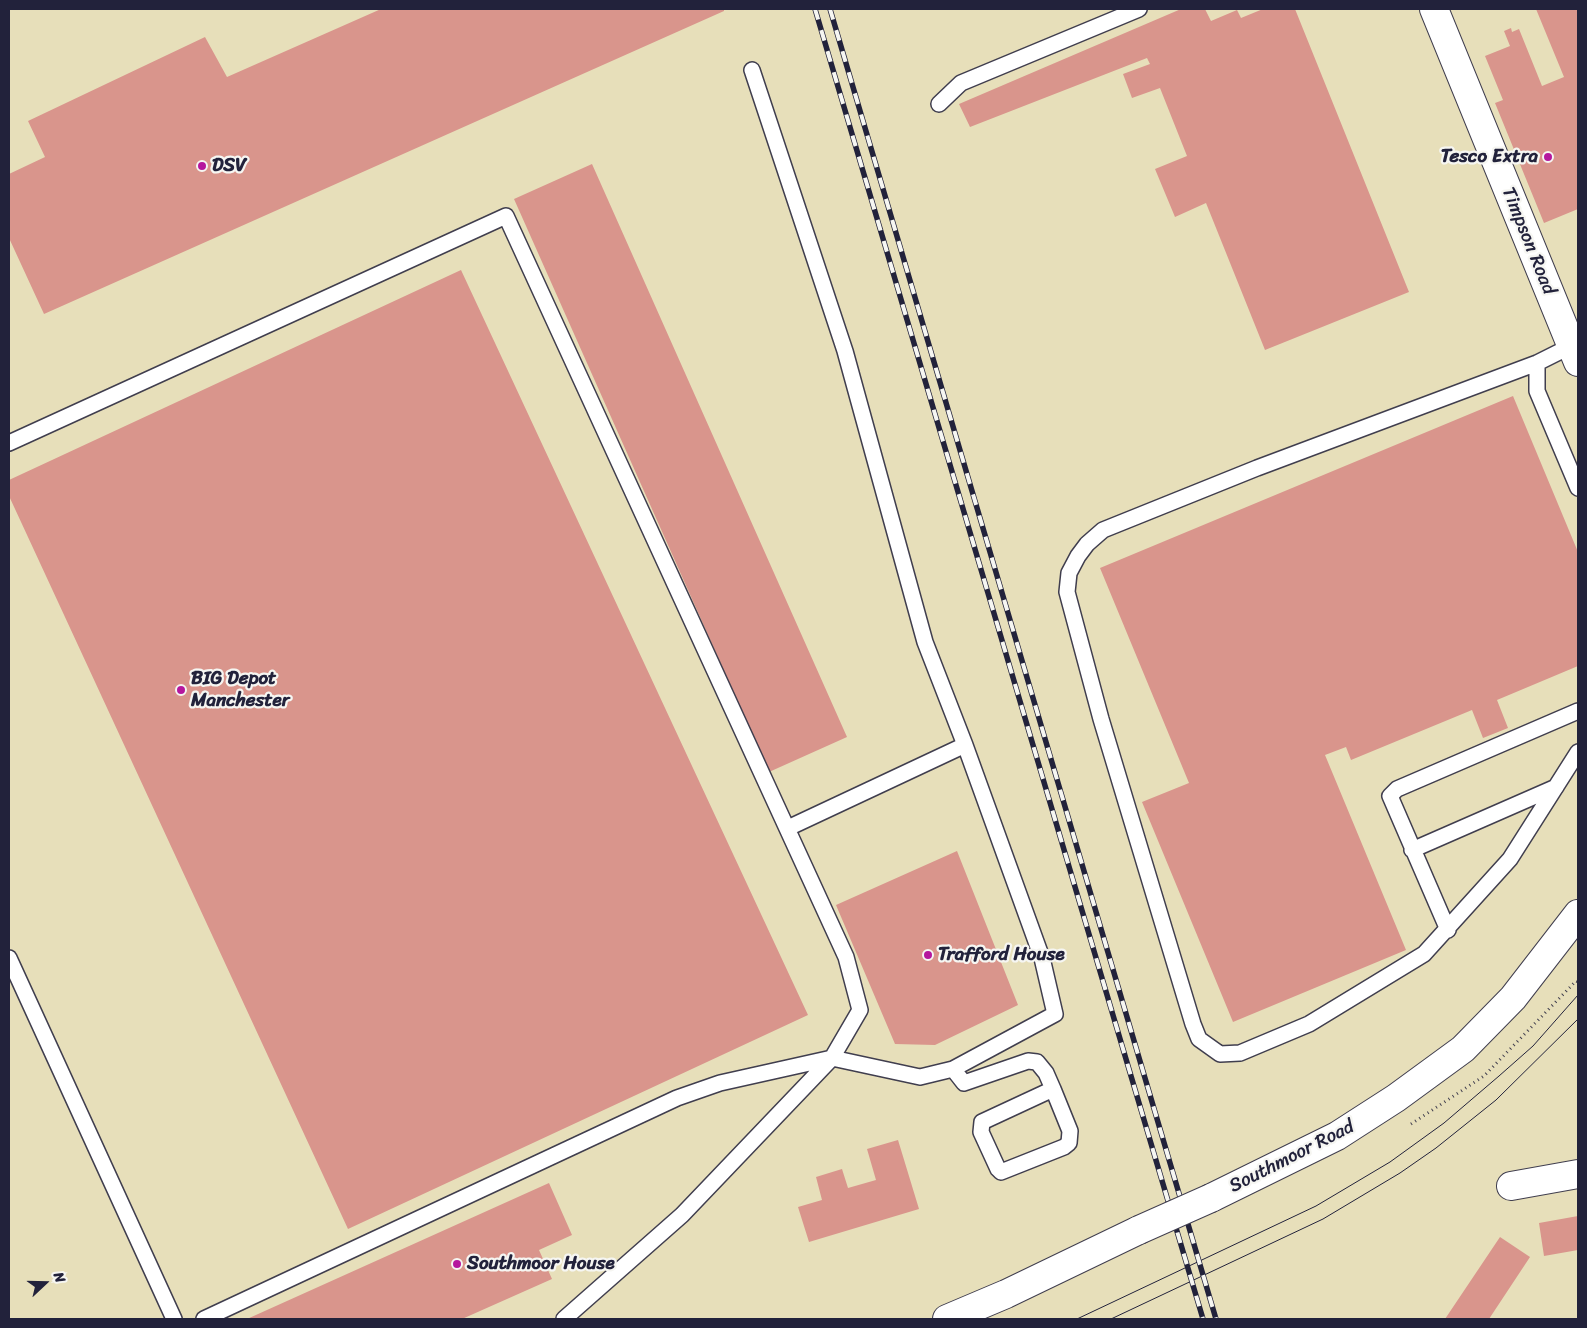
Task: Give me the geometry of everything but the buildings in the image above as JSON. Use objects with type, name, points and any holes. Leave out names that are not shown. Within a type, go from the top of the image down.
[{"type":"street","name":"Timpson Road","points":[[1434,9],[1575,354]]},
{"type":"street","name":"Southmoor Road","points":[[948,1319],[1211,1198],[1337,1136],[1396,1098],[1463,1049],[1513,998],[1578,914]]},
{"type":"street","points":[[1511,1186],[1578,1174]]},
{"type":"lane","points":[[939,104],[962,82],[1139,9]]},
{"type":"lane","points":[[204,1319],[677,1098],[720,1083],[832,1058],[920,1077],[953,1069],[1055,1014],[1042,958],[925,642],[845,351],[752,70]]},
{"type":"lane","points":[[9,443],[506,216],[846,957],[860,1010],[832,1058],[682,1215],[564,1319]]},
{"type":"lane","points":[[1575,354],[1538,363],[1257,468],[1103,530],[1087,544],[1069,573],[1067,592],[1090,680],[1199,1040],[1220,1054],[1240,1053],[1309,1024],[1424,954],[1448,930],[1510,859],[1578,752]]},
{"type":"lane","points":[[1538,363],[1537,391],[1578,488]]},
{"type":"lane","points":[[1448,930],[1390,796],[1397,789],[1578,711]]},
{"type":"lane","points":[[788,828],[965,746]]},
{"type":"lane","points":[[1412,850],[1556,787]]},
{"type":"lane","points":[[9,958],[174,1319]]},
{"type":"lane","points":[[953,1069],[964,1083],[1019,1062],[1036,1062],[1046,1073],[1053,1089],[1070,1130],[1068,1143],[1064,1147],[1001,1172],[981,1132],[982,1122],[1053,1089]]},
{"type":"tram line","points":[[1077,1319],[1316,1206],[1390,1162],[1444,1123],[1533,1046],[1578,995]]},
{"type":"tram line","points":[[1111,1319],[1323,1219],[1400,1173],[1436,1148],[1496,1100],[1578,1019]]},
{"type":"railway","points":[[815,9],[1203,1319]]},
{"type":"railway","points":[[830,9],[1216,1319]]},
{"type":"place","name":"Tesco Extra","points":[[1548,157]]},
{"type":"place","name":"DSV","points":[[202,166]]},
{"type":"place","name":"BIG Depot Manchester","points":[[181,690]]},
{"type":"place","name":"Trafford House","points":[[928,955]]},
{"type":"place","name":"Southmoor House","points":[[457,1264]]}]
